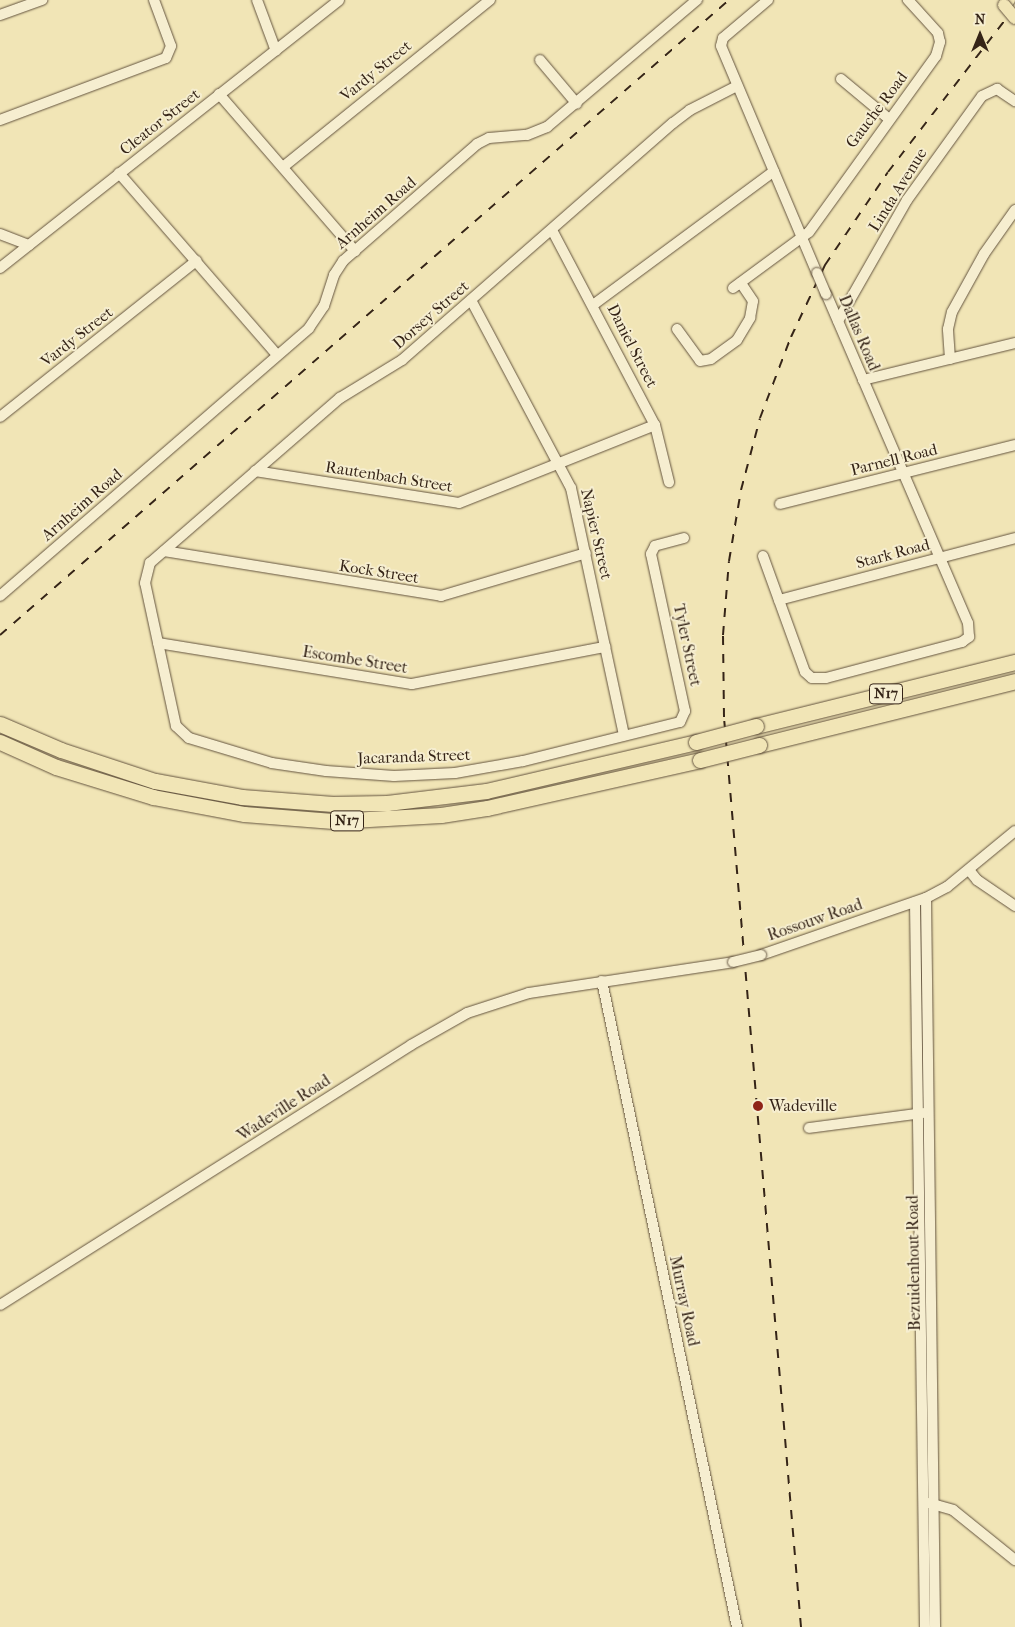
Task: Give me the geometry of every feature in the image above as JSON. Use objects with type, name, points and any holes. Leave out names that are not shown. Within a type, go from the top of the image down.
[{"type":"highway","name":"N17","points":[[0,724],[69,753],[155,781],[242,797],[333,804],[387,803],[486,791],[696,742],[1015,662]]},
{"type":"highway","name":"N17","points":[[0,742],[56,767],[153,797],[244,814],[333,821],[432,816],[487,808],[700,760],[1015,681]]},
{"type":"highway","points":[[901,709],[1015,689]]},
{"type":"main road","points":[[1007,2],[1015,18]]},
{"type":"street","points":[[0,15],[42,0]]},
{"type":"street","points":[[0,120],[161,60],[170,54],[172,46],[154,0]]},
{"type":"street","points":[[257,0],[276,51]]},
{"type":"street","name":"Cleator Street","points":[[0,268],[339,0]]},
{"type":"street","name":"Vardy Street","points":[[283,167],[490,0]]},
{"type":"street","name":"Arnheim Road","points":[[0,596],[315,322],[338,266],[483,140],[541,130],[577,104],[697,0]]},
{"type":"street","name":"Dallas Road","points":[[768,0],[721,41],[737,86],[968,623],[969,637],[962,642],[826,678],[812,678],[805,672],[779,600]]},
{"type":"street","name":"Gauche Road","points":[[677,329],[700,361],[708,361],[740,336],[752,310],[752,297],[737,285],[814,226],[940,46],[935,29],[908,0]]},
{"type":"street","points":[[540,60],[577,104]]},
{"type":"street","points":[[841,79],[889,119]]},
{"type":"street","name":"Dorsey Street","points":[[158,644],[145,583],[147,569],[164,551],[340,398],[402,360],[681,116],[737,86]]},
{"type":"street","name":"Linda Avenue","points":[[838,321],[922,176],[982,96],[997,89],[1015,101]]},
{"type":"street","points":[[219,94],[355,251]]},
{"type":"street","points":[[593,305],[774,171]]},
{"type":"street","points":[[119,173],[276,355]]},
{"type":"street","points":[[950,359],[948,329],[952,312],[984,254],[1015,210]]},
{"type":"street","name":"Daniel Street","points":[[552,230],[655,425],[669,482]]},
{"type":"street","points":[[0,234],[29,246]]},
{"type":"street","name":"Vardy Street","points":[[0,417],[196,261]]},
{"type":"street","name":"Napier Street","points":[[471,300],[559,464],[573,494],[624,736]]},
{"type":"street","points":[[863,380],[1015,343]]},
{"type":"street","name":"Rautenbach Street","points":[[255,471],[454,503],[559,464],[655,425]]},
{"type":"street","name":"Parnell Road","points":[[780,504],[1015,445]]},
{"type":"street","name":"Tyler Street","points":[[624,736],[673,724],[684,718],[651,554],[655,546],[684,538]]},
{"type":"street","name":"Stark Road","points":[[779,600],[1015,538]]},
{"type":"street","name":"Kock Street","points":[[164,551],[441,596],[586,553]]},
{"type":"street","points":[[763,556],[779,600]]},
{"type":"street","name":"Jacaranda Street","points":[[158,644],[178,731],[205,744],[272,762],[326,771],[394,776],[486,768],[624,736]]},
{"type":"street","name":"Escombe Street","points":[[158,644],[412,684],[605,647]]},
{"type":"street","name":"Rossouw Road","points":[[602,980],[697,970],[733,962],[915,902],[926,898],[969,870],[1015,831]]},
{"type":"street","points":[[969,870],[977,880],[1015,906]]},
{"type":"street","name":"Bezuidenhout Road","points":[[921,1114],[926,1002],[926,898]]},
{"type":"street","name":"Bezuidenhout Road","points":[[915,902],[915,1003],[921,1114],[926,1338],[927,1427],[923,1502],[925,1627]]},
{"type":"street","name":"Wadeville Road","points":[[0,1305],[411,1045],[467,1013],[514,997],[602,980]]},
{"type":"street","name":"Murray Road","points":[[602,980],[737,1627]]},
{"type":"street","points":[[915,1003],[926,1002]]},
{"type":"street","points":[[809,1128],[921,1114]]},
{"type":"street","name":"Bezuidenhout Road","points":[[927,1427],[934,1503],[935,1627]]},
{"type":"street","points":[[923,1502],[934,1503],[953,1510],[1015,1560]]},
{"type":"railway","points":[[0,635],[729,0]]},
{"type":"railway","points":[[801,1627],[724,717],[723,635],[729,561],[741,490],[760,418],[791,337],[825,265],[888,172],[1015,7]]},
{"type":"place","name":"Wadeville","points":[[758,1106]]}]
